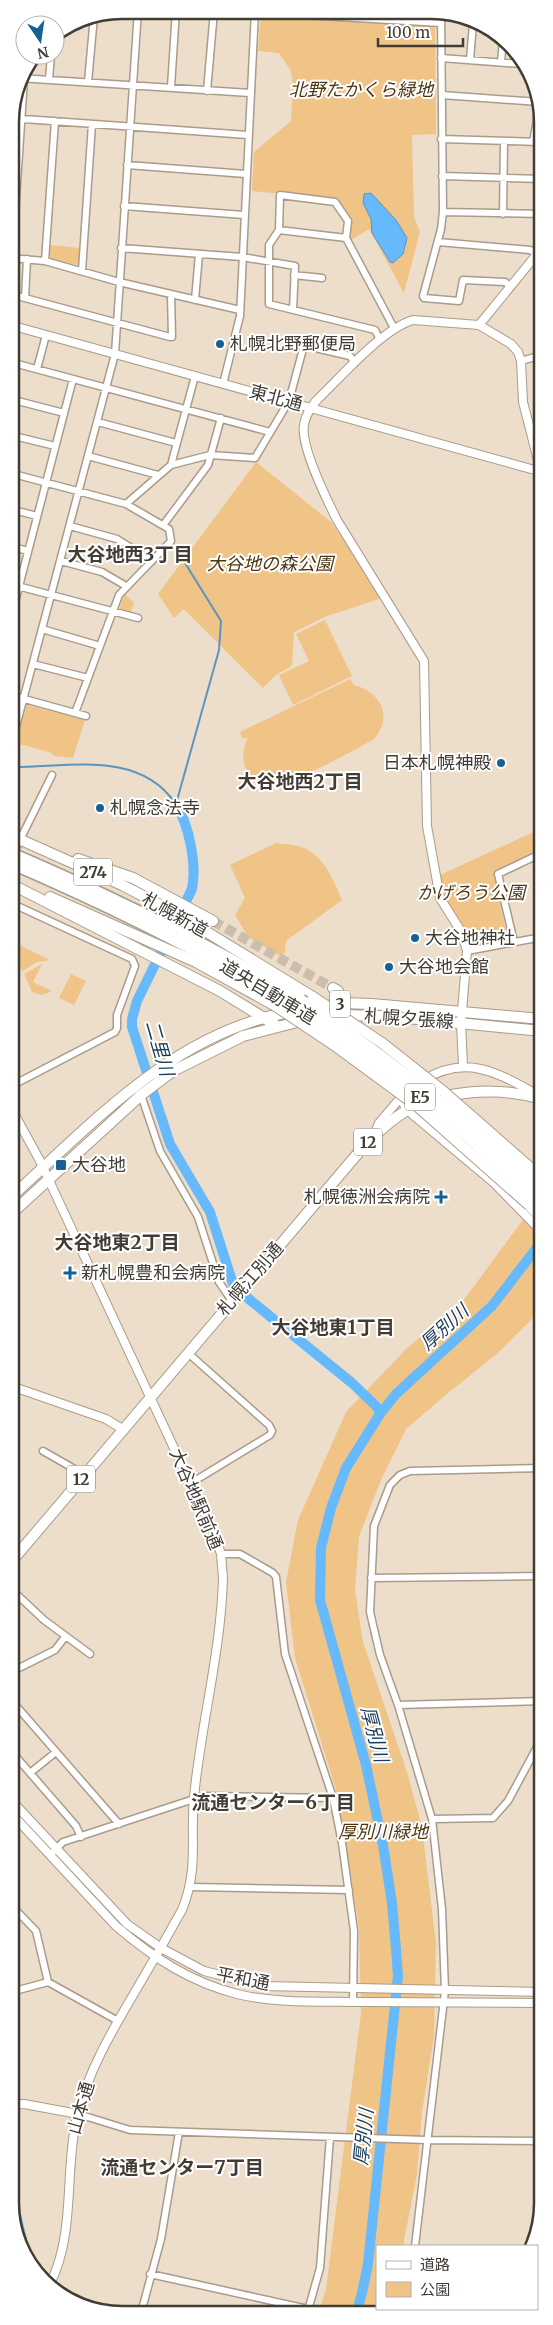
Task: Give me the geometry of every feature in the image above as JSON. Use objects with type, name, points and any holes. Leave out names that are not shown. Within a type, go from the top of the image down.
[{"type":"highway","name":"道央自動車道","points":[[19,847],[135,914],[301,1000],[418,1082],[487,1139],[534,1183]]},
{"type":"highway","name":"道央自動車道","points":[[19,867],[135,914]]},
{"type":"highway","name":"道央自動車道","points":[[202,948],[347,1043],[428,1103],[479,1145],[534,1197]]},
{"type":"main road","name":"274","points":[[19,845],[134,878],[213,921]]},
{"type":"main road","name":"札幌新道","points":[[19,846],[122,885],[174,912],[313,997],[382,1043],[436,1085],[499,1138],[534,1171]]},
{"type":"main road","name":"札幌新道","points":[[19,884],[158,944],[222,975],[274,1005],[334,1045],[417,1106],[483,1162],[534,1211]]},
{"type":"main road","points":[[19,889],[220,991],[277,1026]]},
{"type":"main road","points":[[333,988],[338,991],[346,1014]]},
{"type":"main road","name":"札幌夕張線","points":[[19,1190],[143,1079],[199,1043],[262,1017],[342,1004],[382,1004],[534,1018]]},
{"type":"main road","name":"札幌夕張線","points":[[19,1207],[158,1082],[173,1071],[243,1036],[277,1026],[346,1014],[534,1030]]},
{"type":"main road","name":"札幌江別通","points":[[19,1553],[373,1136],[407,1110],[434,1099],[478,1091],[504,1091],[534,1097]]},
{"type":"street","points":[[19,714],[115,354],[137,19]]},
{"type":"street","points":[[171,87],[175,19]]},
{"type":"street","points":[[207,91],[213,19]]},
{"type":"street","points":[[223,384],[240,316],[255,19]]},
{"type":"street","points":[[396,19],[441,23]]},
{"type":"street","points":[[441,20],[443,212],[438,242],[424,298],[459,301],[463,280],[505,282],[512,287]]},
{"type":"street","points":[[88,82],[93,23]]},
{"type":"street","points":[[470,60],[473,27]]},
{"type":"street","points":[[501,62],[502,47]]},
{"type":"street","points":[[441,58],[516,64]]},
{"type":"street","points":[[49,79],[50,65]]},
{"type":"street","points":[[28,78],[250,93]]},
{"type":"street","points":[[442,94],[532,101]]},
{"type":"street","points":[[19,157],[22,95]]},
{"type":"street","points":[[19,119],[248,135]]},
{"type":"street","points":[[45,261],[55,122]]},
{"type":"street","points":[[82,271],[92,124]]},
{"type":"street","points":[[441,139],[533,142],[534,136]]},
{"type":"street","points":[[503,214],[504,141]]},
{"type":"street","points":[[127,165],[246,174]]},
{"type":"street","points":[[442,176],[534,179]]},
{"type":"street","points":[[380,340],[375,330],[269,304],[270,245],[279,230],[280,195],[335,202],[348,221],[346,238],[394,328]]},
{"type":"street","points":[[124,206],[244,216]]},
{"type":"street","points":[[443,212],[534,214]]},
{"type":"street","points":[[279,230],[346,238]]},
{"type":"street","points":[[438,242],[534,250]]},
{"type":"street","points":[[121,248],[242,257],[295,266],[293,310]]},
{"type":"street","points":[[196,300],[199,254]]},
{"type":"street","points":[[19,258],[45,261],[119,282],[240,310]]},
{"type":"street","points":[[25,298],[27,259]]},
{"type":"street","points":[[479,325],[534,259]]},
{"type":"street","points":[[294,275],[322,278]]},
{"type":"street","points":[[19,296],[172,336],[171,294]]},
{"type":"street","points":[[464,1066],[461,1023],[467,951],[462,933],[440,898],[426,826],[424,662],[337,520],[306,444],[303,427],[311,407],[355,363],[394,328],[412,320],[479,325],[512,344],[518,352],[521,361],[523,402],[534,445]]},
{"type":"street","name":"東北通","points":[[19,328],[534,470]]},
{"type":"street","points":[[37,369],[46,335]]},
{"type":"street","points":[[294,343],[350,356],[355,363]]},
{"type":"street","points":[[126,504],[171,465],[210,455],[255,458],[289,401],[304,345]]},
{"type":"street","points":[[521,361],[534,357]]},
{"type":"street","points":[[19,364],[270,432]]},
{"type":"street","points":[[171,465],[195,376]]},
{"type":"street","points":[[73,379],[19,586],[138,618]]},
{"type":"street","points":[[19,402],[64,414]]},
{"type":"street","points":[[164,524],[208,465],[221,418]]},
{"type":"street","points":[[98,422],[176,443]]},
{"type":"street","points":[[19,437],[55,446]]},
{"type":"street","points":[[88,456],[158,475]]},
{"type":"street","points":[[19,475],[126,504],[170,528],[171,541],[119,595],[75,713]]},
{"type":"street","points":[[19,511],[37,516]]},
{"type":"street","points":[[70,526],[117,538],[152,561]]},
{"type":"street","points":[[19,548],[28,551]]},
{"type":"street","points":[[61,561],[102,572],[126,586]]},
{"type":"street","points":[[42,629],[100,646]]},
{"type":"street","points":[[33,664],[88,678]]},
{"type":"street","points":[[19,697],[86,716]]},
{"type":"street","points":[[19,835],[52,775]]},
{"type":"street","points":[[514,942],[498,874],[534,857]]},
{"type":"street","points":[[19,907],[132,959],[135,966],[117,1015],[118,1028],[115,1032],[19,1082]]},
{"type":"street","points":[[467,951],[534,938]]},
{"type":"street","points":[[373,1136],[379,1123],[402,1096],[434,1074],[464,1066],[494,1072],[534,1094]]},
{"type":"street","points":[[143,1094],[160,1152],[198,1218],[219,1282],[234,1298]]},
{"type":"street","points":[[402,1096],[403,1104],[407,1110],[460,1153],[534,1224]]},
{"type":"street","name":"大谷地駅前通","points":[[19,1121],[151,1396],[215,1536],[220,1554],[223,1593],[194,1799],[194,1859],[191,1887],[182,1910],[161,1948]]},
{"type":"street","points":[[188,1353],[269,1425],[272,1431],[270,1435],[191,1483]]},
{"type":"street","points":[[19,1389],[106,1419],[124,1430]]},
{"type":"street","points":[[43,1451],[85,1475]]},
{"type":"street","points":[[415,2245],[445,1991],[442,1909],[432,1819],[398,1705],[380,1655],[370,1612],[370,1578],[374,1526],[390,1485],[400,1474],[410,1471],[534,1468]]},
{"type":"street","points":[[220,1554],[240,1554],[276,1576],[285,1654],[333,1798],[342,1843],[354,1931],[353,2002]]},
{"type":"street","points":[[370,1578],[534,1576]]},
{"type":"street","points":[[19,1597],[64,1637],[90,1654]]},
{"type":"street","points":[[19,1668],[55,1650],[64,1637]]},
{"type":"street","points":[[398,1705],[534,1701]]},
{"type":"street","points":[[19,1711],[119,1824]]},
{"type":"street","points":[[30,1773],[56,1752]]},
{"type":"street","points":[[432,1819],[493,1818],[508,1801],[534,1753]]},
{"type":"street","points":[[19,1760],[76,1826],[82,1837]]},
{"type":"street","points":[[50,1855],[63,1842],[203,1796],[333,1798]]},
{"type":"street","name":"平和通","points":[[19,1808],[58,1848],[118,1916],[161,1948],[204,1971],[263,1986],[367,1990],[534,1992]]},
{"type":"street","name":"平和通","points":[[19,1822],[116,1926],[171,1968],[197,1980],[238,1994],[288,2001],[534,2003]]},
{"type":"street","points":[[191,1887],[349,1890]]},
{"type":"street","points":[[19,1913],[36,1931],[48,1982]]},
{"type":"street","name":"山本通","points":[[52,2279],[62,2255],[66,2237],[71,2150],[78,2114],[96,2060],[161,1948]]},
{"type":"street","points":[[19,1990],[48,1982],[118,2021]]},
{"type":"street","points":[[19,2104],[78,2114],[130,2130],[408,2140],[534,2141]]},
{"type":"street","points":[[143,2306],[161,2239],[179,2132]]},
{"type":"street","points":[[309,2306],[320,2268],[330,2137]]},
{"type":"street","points":[[150,2274],[286,2306]]},
{"type":"green space","name":"北野たかくら緑地","points":[[261,19],[318,19],[433,27],[435,29],[436,134],[412,135],[414,217],[420,232],[404,293],[369,229],[351,240],[349,237],[350,220],[336,199],[252,191],[254,152],[291,121],[293,85],[291,71],[279,53],[258,51]]},
{"type":"green space","points":[[50,245],[80,248],[79,265],[50,259]]},
{"type":"green space","name":"大谷地の森公園","points":[[256,462],[331,522],[382,598],[327,616],[294,632],[292,666],[277,674],[263,688],[184,609],[174,618],[158,594]]},
{"type":"green space","points":[[124,594],[134,602],[130,614],[119,611]]},
{"type":"green space","points":[[325,620],[352,676],[293,705],[279,675],[309,661],[296,634]]},
{"type":"green space","points":[[350,679],[354,685],[371,693],[381,706],[383,722],[374,739],[325,765],[284,783],[268,785],[257,781],[251,776],[243,760],[248,737],[243,739],[240,732]]},
{"type":"green space","points":[[26,706],[85,720],[73,758],[53,756],[52,753],[19,744],[19,732]]},
{"type":"green space","name":"かげろう公園","points":[[534,832],[534,854],[494,872],[506,939],[472,946],[464,927],[446,901],[440,875]]},
{"type":"green space","points":[[278,842],[278,844],[303,848],[320,860],[327,868],[342,900],[286,941],[285,953],[278,955],[248,937],[235,915],[245,898],[230,865]]},
{"type":"green space","points":[[19,945],[50,960],[37,962],[23,971],[19,968]]},
{"type":"green space","points":[[42,964],[33,982],[52,991],[42,995],[32,992],[24,974]]},
{"type":"green space","points":[[71,974],[86,981],[74,1005],[59,998]]},
{"type":"green space","name":"厚別川緑地","points":[[534,1205],[534,1317],[498,1353],[406,1429],[381,1480],[359,1537],[355,1590],[363,1642],[407,1772],[422,1827],[436,1944],[434,2036],[422,2112],[417,2174],[403,2245],[376,2245],[376,2306],[321,2306],[326,2289],[361,2013],[359,1928],[337,1793],[295,1658],[286,1582],[298,1520],[346,1412],[408,1347],[463,1301]]},
{"type":"water","points":[[371,193],[396,220],[407,238],[403,254],[393,263],[390,262],[372,233],[371,219],[363,203],[364,194]]},
{"type":"waterway","points":[[176,804],[219,650],[221,621],[185,563]]},
{"type":"waterway","name":"二里川","points":[[19,767],[100,765],[122,768],[142,775],[160,786],[175,803]]},
{"type":"waterway","name":"二里川","points":[[176,804],[185,823],[191,845],[193,857],[192,889],[137,1001],[132,1019],[132,1027],[170,1144],[210,1212],[233,1284],[352,1383],[378,1408],[380,1414]]},
{"type":"waterway","name":"厚別川","points":[[358,2306],[368,2264],[398,1976],[392,1903],[383,1845],[366,1765],[320,1600],[321,1548],[331,1508],[346,1468],[380,1414],[396,1394],[492,1306],[534,1251]]},
{"type":"tunnel","points":[[213,921],[333,988]]},
{"type":"place","name":"札幌北野郵便局","points":[[220,344]]},
{"type":"place","name":"日本札幌神殿","points":[[501,763]]},
{"type":"place","name":"札幌念法寺","points":[[100,808]]},
{"type":"place","name":"大谷地神社","points":[[415,938]]},
{"type":"place","name":"大谷地会館","points":[[389,967]]},
{"type":"place","name":"大谷地","points":[[61,1165]]},
{"type":"place","name":"札幌徳洲会病院","points":[[441,1197]]},
{"type":"place","name":"新札幌豊和会病院","points":[[70,1273]]},
{"type":"district","name":"大谷地西3丁目","points":[[130,554]]},
{"type":"district","name":"大谷地西2丁目","points":[[300,781]]},
{"type":"district","name":"大谷地東2丁目","points":[[117,1242]]},
{"type":"district","name":"大谷地東1丁目","points":[[333,1327]]},
{"type":"district","name":"流通センター6丁目","points":[[273,1802]]},
{"type":"district","name":"流通センター7丁目","points":[[182,2167]]}]
